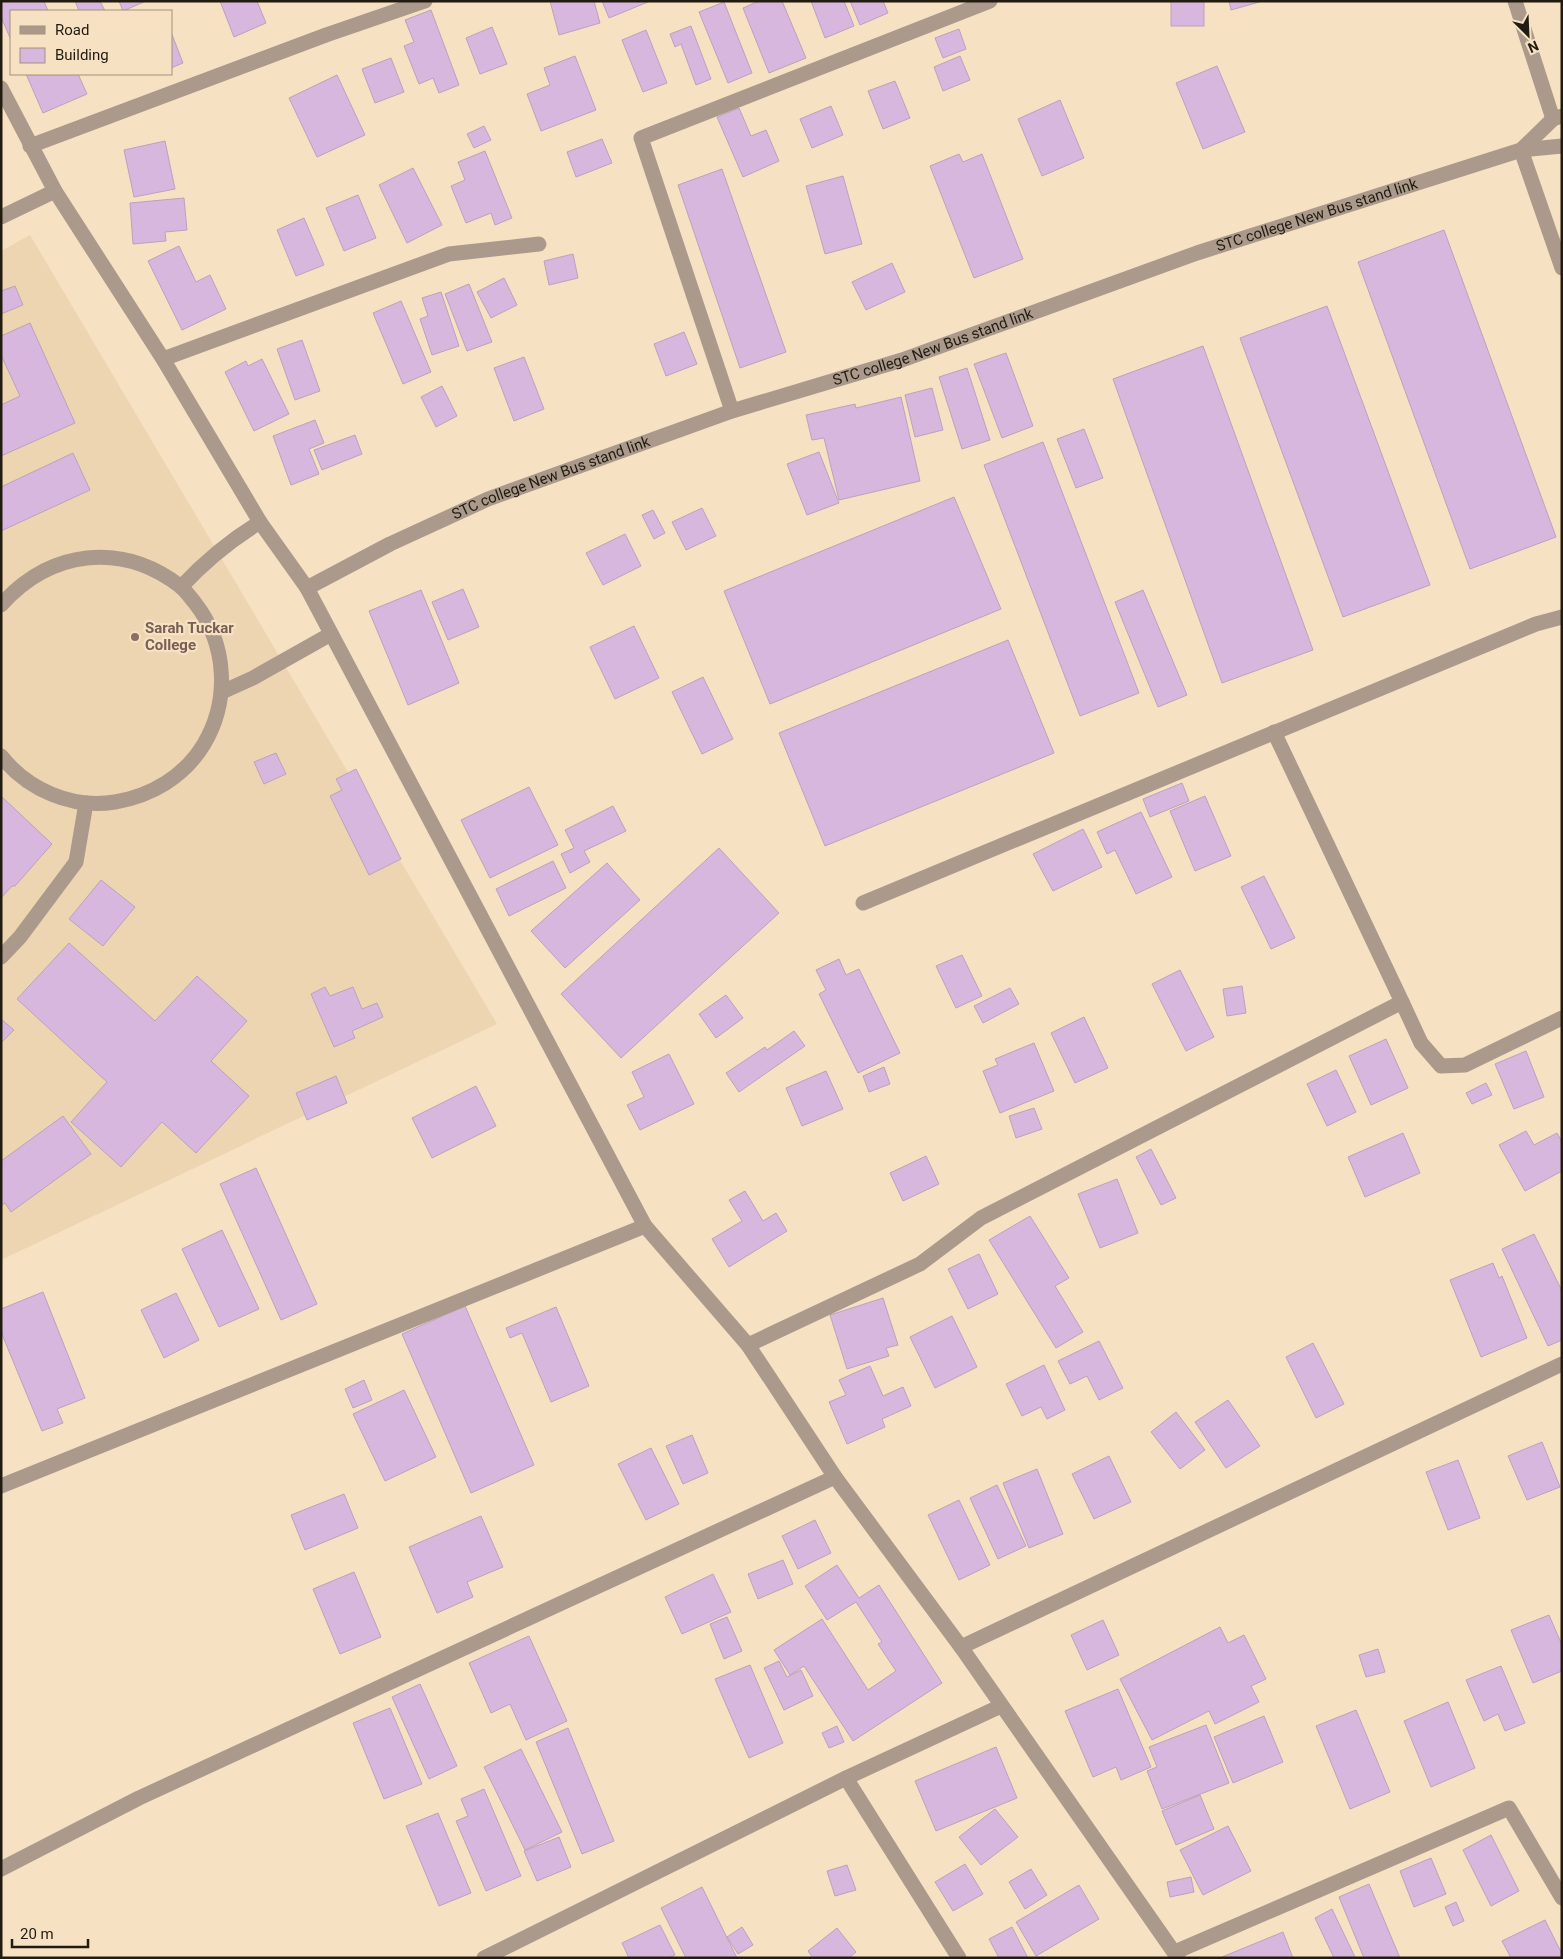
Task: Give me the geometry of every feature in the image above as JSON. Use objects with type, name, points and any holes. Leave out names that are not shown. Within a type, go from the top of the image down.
[{"type":"street","points":[[30,146],[326,35],[425,1]]},
{"type":"street","points":[[732,411],[641,138],[990,1]]},
{"type":"street","points":[[1515,1],[1557,118]]},
{"type":"street","points":[[1,88],[55,191],[163,359],[260,522],[307,588],[645,1226],[748,1345],[835,1477],[961,1647],[1176,1955],[1509,1808],[1562,1898]]},
{"type":"street","name":"STC college New Bus stand link","points":[[307,588],[390,544],[488,499],[732,411],[902,360],[1197,253],[1521,150],[1557,118]]},
{"type":"street","points":[[1562,146],[1521,150],[1562,268]]},
{"type":"street","points":[[1,217],[55,191]]},
{"type":"street","points":[[163,359],[448,254],[539,244]]},
{"type":"street","points":[[181,587],[196,571],[238,535],[260,522]]},
{"type":"street","points":[[1,605],[29,579],[47,568],[68,561],[89,557],[111,558],[132,562],[152,569],[181,587],[201,610],[211,629],[218,649],[222,671],[222,692],[218,713],[210,733],[199,752],[185,768],[168,782],[142,795],[129,800],[108,803],[86,803],[65,799],[45,792],[26,781],[1,756]]},
{"type":"street","points":[[863,903],[1536,624],[1562,617]]},
{"type":"street","points":[[222,692],[253,678],[331,634]]},
{"type":"street","points":[[1274,732],[1422,1043],[1441,1066],[1465,1065],[1562,1018]]},
{"type":"street","points":[[1,957],[20,937],[76,862],[86,803]]},
{"type":"street","points":[[748,1345],[920,1264],[982,1218],[1402,1002]]},
{"type":"street","points":[[1,1486],[645,1226]]},
{"type":"street","points":[[961,1647],[1562,1364]]},
{"type":"street","points":[[1,1869],[139,1798],[835,1477]]},
{"type":"street","points":[[484,1958],[846,1778],[1001,1706]]},
{"type":"street","points":[[846,1778],[959,1958]]},
{"type":"shaded area","name":"Sarah Tuckar College","points":[[30,235],[497,1024],[1,1260],[1,251]]},
{"type":"building","points":[[1,1],[44,1],[48,10],[10,10],[10,38],[1,17]]},
{"type":"building","points":[[75,1],[100,1],[104,10],[79,10]]},
{"type":"building","points":[[119,1],[146,1],[125,10],[123,10]]},
{"type":"building","points":[[220,1],[257,1],[266,23],[234,37]]},
{"type":"building","points":[[550,1],[594,1],[600,23],[559,35]]},
{"type":"building","points":[[602,1],[648,1],[648,2],[609,18]]},
{"type":"building","points":[[759,1],[782,1],[806,58],[769,73],[743,8]]},
{"type":"building","points":[[811,1],[844,1],[854,26],[825,38]]},
{"type":"building","points":[[850,1],[883,1],[888,13],[860,25]]},
{"type":"building","points":[[1171,1],[1204,1],[1204,26],[1171,26]]},
{"type":"building","points":[[1229,1],[1263,1],[1231,10]]},
{"type":"building","points":[[724,2],[752,73],[728,83],[699,12]]},
{"type":"building","points":[[431,10],[459,85],[439,93],[433,78],[419,84],[404,46],[414,42],[405,20]]},
{"type":"building","points":[[691,26],[711,79],[696,85],[681,44],[675,47],[670,34]]},
{"type":"building","points":[[492,27],[507,64],[480,74],[466,38]]},
{"type":"building","points":[[959,29],[966,49],[943,58],[935,38]]},
{"type":"building","points":[[646,30],[667,83],[643,92],[622,40]]},
{"type":"building","points":[[172,35],[183,63],[172,68]]},
{"type":"building","points":[[575,56],[596,110],[541,131],[527,94],[550,85],[544,68]]},
{"type":"building","points":[[960,56],[970,80],[943,91],[934,67]]},
{"type":"building","points":[[391,58],[404,92],[375,103],[362,69]]},
{"type":"building","points":[[1217,66],[1245,132],[1203,149],[1176,83]]},
{"type":"building","points":[[26,75],[78,75],[87,94],[43,113]]},
{"type":"building","points":[[337,75],[365,135],[317,157],[289,98]]},
{"type":"building","points":[[895,81],[910,118],[883,129],[868,91]]},
{"type":"building","points":[[1060,100],[1084,158],[1042,176],[1018,119]]},
{"type":"building","points":[[831,106],[843,135],[812,148],[800,119]]},
{"type":"building","points":[[739,108],[751,136],[766,130],[779,161],[743,177],[717,117]]},
{"type":"building","points":[[484,126],[491,140],[474,148],[467,134]]},
{"type":"building","points":[[602,139],[612,163],[576,177],[567,152]]},
{"type":"building","points":[[165,141],[175,189],[134,197],[124,150]]},
{"type":"building","points":[[485,151],[512,218],[495,225],[491,213],[466,223],[451,186],[465,180],[458,162]]},
{"type":"building","points":[[959,154],[963,162],[982,154],[1023,259],[974,278],[930,166]]},
{"type":"building","points":[[413,168],[442,225],[407,243],[379,185]]},
{"type":"building","points":[[722,169],[786,352],[740,368],[678,185]]},
{"type":"building","points":[[843,176],[862,244],[825,254],[806,186]]},
{"type":"building","points":[[358,195],[376,238],[344,251],[326,208]]},
{"type":"building","points":[[184,198],[187,230],[165,232],[166,241],[133,244],[130,203]]},
{"type":"building","points":[[304,218],[324,265],[296,276],[277,230]]},
{"type":"building","points":[[1444,230],[1556,537],[1470,569],[1358,262]]},
{"type":"building","points":[[179,246],[196,282],[210,275],[226,309],[182,330],[148,261]]},
{"type":"building","points":[[573,254],[578,278],[549,285],[544,261]]},
{"type":"building","points":[[892,263],[905,292],[866,310],[852,282]]},
{"type":"building","points":[[504,278],[517,305],[491,318],[477,292]]},
{"type":"building","points":[[469,284],[492,342],[467,351],[445,294]]},
{"type":"building","points":[[15,286],[23,305],[1,314],[1,291]]},
{"type":"building","points":[[441,292],[459,346],[432,355],[420,319],[428,316],[422,298]]},
{"type":"building","points":[[401,301],[431,372],[403,384],[373,313]]},
{"type":"building","points":[[1327,306],[1430,585],[1343,617],[1240,338]]},
{"type":"building","points":[[30,323],[75,423],[1,456],[1,405],[20,396],[1,355],[1,336]]},
{"type":"building","points":[[684,332],[697,364],[666,376],[654,344]]},
{"type":"building","points":[[302,340],[320,391],[295,400],[277,349]]},
{"type":"building","points":[[1203,346],[1313,650],[1222,683],[1113,379]]},
{"type":"building","points":[[1006,353],[1033,426],[1002,438],[974,364]]},
{"type":"building","points":[[524,357],[544,409],[514,421],[494,368]]},
{"type":"building","points":[[262,359],[289,414],[254,431],[225,372],[246,361],[248,366]]},
{"type":"building","points":[[967,368],[990,440],[962,449],[939,377]]},
{"type":"building","points":[[442,386],[457,416],[436,427],[421,397]]},
{"type":"building","points":[[932,388],[943,430],[915,437],[905,395]]},
{"type":"building","points":[[901,397],[920,481],[839,500],[824,438],[812,440],[806,415],[855,404],[856,408]]},
{"type":"building","points":[[315,420],[324,443],[309,449],[319,474],[291,485],[273,436]]},
{"type":"building","points":[[1084,429],[1103,478],[1076,488],[1057,439]]},
{"type":"building","points":[[355,435],[362,454],[322,470],[314,450]]},
{"type":"building","points":[[1043,442],[1139,693],[1080,716],[984,465]]},
{"type":"building","points":[[819,452],[839,503],[807,515],[787,464]]},
{"type":"building","points":[[73,453],[90,490],[1,531],[1,487]]},
{"type":"building","points":[[954,497],[1001,609],[770,704],[724,591]]},
{"type":"building","points":[[702,508],[716,536],[686,550],[672,522]]},
{"type":"building","points":[[653,510],[665,533],[654,539],[642,515]]},
{"type":"building","points":[[625,534],[641,566],[603,585],[586,553]]},
{"type":"building","points":[[463,589],[479,627],[448,640],[432,602]]},
{"type":"building","points":[[421,590],[459,683],[408,705],[369,611]]},
{"type":"building","points":[[1143,590],[1187,695],[1158,707],[1115,602]]},
{"type":"building","points":[[634,626],[659,678],[615,699],[590,647]]},
{"type":"building","points":[[1008,640],[1054,753],[825,846],[779,733]]},
{"type":"building","points":[[703,677],[733,739],[702,754],[672,692]]},
{"type":"building","points":[[276,753],[286,774],[264,784],[254,762]]},
{"type":"building","points":[[356,769],[401,859],[369,875],[330,796],[342,790],[336,779]]},
{"type":"building","points":[[1182,783],[1189,801],[1150,817],[1143,799]]},
{"type":"building","points":[[529,787],[558,845],[490,878],[461,820]]},
{"type":"building","points":[[1,796],[52,844],[15,886],[12,886],[1,898]]},
{"type":"building","points":[[1205,796],[1231,856],[1195,871],[1170,811]]},
{"type":"building","points":[[613,806],[626,831],[584,851],[590,862],[570,873],[561,854],[574,848],[565,830]]},
{"type":"building","points":[[1141,812],[1172,877],[1136,894],[1115,850],[1107,854],[1097,832]]},
{"type":"building","points":[[1083,829],[1102,867],[1053,891],[1033,854]]},
{"type":"building","points":[[719,848],[779,913],[621,1058],[561,994]]},
{"type":"building","points":[[553,861],[566,888],[509,916],[496,889]]},
{"type":"building","points":[[607,863],[640,900],[565,968],[531,931]]},
{"type":"building","points":[[1264,876],[1295,938],[1271,949],[1241,887]]},
{"type":"building","points":[[101,880],[135,907],[103,946],[69,919]]},
{"type":"building","points":[[69,943],[155,1021],[197,976],[247,1021],[211,1061],[249,1096],[196,1153],[162,1122],[121,1167],[71,1122],[107,1082],[17,999]]},
{"type":"building","points":[[962,955],[982,996],[956,1008],[936,966]]},
{"type":"building","points":[[839,959],[846,975],[859,969],[900,1053],[858,1073],[819,994],[826,990],[816,970]]},
{"type":"building","points":[[1180,970],[1214,1037],[1186,1051],[1152,984]]},
{"type":"building","points":[[1242,986],[1246,1013],[1227,1016],[1223,989]]},
{"type":"building","points":[[325,987],[330,996],[353,987],[362,1009],[377,1003],[383,1017],[352,1031],[355,1038],[334,1047],[311,994]]},
{"type":"building","points":[[1010,988],[1019,1004],[983,1023],[974,1006]]},
{"type":"building","points":[[726,995],[743,1018],[716,1038],[699,1014]]},
{"type":"building","points":[[1084,1017],[1108,1068],[1075,1083],[1051,1033]]},
{"type":"building","points":[[1,1019],[14,1030],[1,1043]]},
{"type":"building","points":[[794,1031],[805,1046],[739,1092],[726,1073],[765,1047],[767,1050]]},
{"type":"building","points":[[1386,1039],[1408,1088],[1371,1105],[1349,1056]]},
{"type":"building","points":[[1034,1043],[1054,1091],[1000,1113],[983,1071],[998,1065],[995,1059]]},
{"type":"building","points":[[1526,1051],[1544,1097],[1514,1109],[1495,1064]]},
{"type":"building","points":[[669,1054],[694,1104],[640,1130],[627,1105],[644,1097],[632,1072]]},
{"type":"building","points":[[884,1067],[890,1084],[869,1092],[863,1076]]},
{"type":"building","points":[[1336,1070],[1356,1112],[1327,1126],[1307,1084]]},
{"type":"building","points":[[826,1071],[843,1109],[802,1126],[786,1088]]},
{"type":"building","points":[[336,1076],[347,1103],[307,1120],[296,1093]]},
{"type":"building","points":[[1486,1083],[1492,1095],[1472,1104],[1466,1093]]},
{"type":"building","points":[[476,1086],[496,1126],[432,1158],[412,1118]]},
{"type":"building","points":[[1034,1108],[1042,1129],[1016,1138],[1009,1116]]},
{"type":"building","points":[[63,1116],[91,1154],[11,1212],[5,1203],[1,1206],[1,1161]]},
{"type":"building","points":[[1526,1131],[1534,1145],[1557,1133],[1562,1142],[1562,1171],[1525,1191],[1499,1145]]},
{"type":"building","points":[[1403,1133],[1420,1173],[1365,1197],[1348,1157]]},
{"type":"building","points":[[1151,1149],[1176,1198],[1161,1205],[1136,1157]]},
{"type":"building","points":[[926,1156],[939,1184],[903,1201],[890,1173]]},
{"type":"building","points":[[256,1168],[317,1304],[281,1320],[220,1184]]},
{"type":"building","points":[[1117,1179],[1138,1233],[1100,1248],[1078,1194]]},
{"type":"building","points":[[745,1191],[763,1221],[776,1213],[787,1231],[729,1267],[712,1239],[742,1221],[729,1200]]},
{"type":"building","points":[[1030,1216],[1069,1278],[1055,1286],[1083,1332],[1056,1348],[989,1240]]},
{"type":"building","points":[[222,1230],[259,1309],[219,1327],[182,1249]]},
{"type":"building","points":[[1534,1234],[1562,1291],[1562,1340],[1548,1346],[1502,1249]]},
{"type":"building","points":[[979,1254],[998,1294],[968,1309],[948,1269]]},
{"type":"building","points":[[1493,1263],[1499,1278],[1502,1276],[1527,1338],[1481,1357],[1450,1280]]},
{"type":"building","points":[[43,1292],[85,1398],[57,1409],[63,1423],[42,1431],[1,1332],[1,1309]]},
{"type":"building","points":[[176,1293],[199,1340],[164,1358],[141,1310]]},
{"type":"building","points":[[883,1298],[898,1345],[886,1348],[889,1356],[847,1369],[830,1315]]},
{"type":"building","points":[[465,1306],[534,1465],[471,1493],[402,1334]]},
{"type":"building","points":[[556,1307],[589,1386],[551,1402],[522,1333],[510,1338],[506,1328]]},
{"type":"building","points":[[952,1316],[977,1367],[935,1388],[910,1337]]},
{"type":"building","points":[[1099,1341],[1123,1388],[1099,1400],[1087,1376],[1070,1384],[1058,1361]]},
{"type":"building","points":[[1313,1343],[1344,1404],[1316,1418],[1286,1357]]},
{"type":"building","points":[[1044,1365],[1065,1410],[1047,1419],[1041,1407],[1022,1416],[1006,1384]]},
{"type":"building","points":[[870,1366],[883,1396],[903,1387],[911,1406],[882,1419],[885,1427],[847,1444],[829,1402],[846,1395],[839,1380]]},
{"type":"building","points":[[364,1380],[372,1400],[353,1408],[345,1389]]},
{"type":"building","points":[[404,1390],[436,1457],[385,1481],[353,1414]]},
{"type":"building","points":[[1228,1400],[1260,1446],[1226,1468],[1195,1422]]},
{"type":"building","points":[[1176,1412],[1205,1450],[1180,1469],[1151,1432]]},
{"type":"building","points":[[692,1435],[708,1473],[683,1484],[666,1446]]},
{"type":"building","points":[[1542,1442],[1560,1487],[1527,1500],[1508,1456]]},
{"type":"building","points":[[651,1448],[679,1504],[646,1520],[618,1464]]},
{"type":"building","points":[[1109,1456],[1131,1502],[1094,1519],[1072,1474]]},
{"type":"building","points":[[1458,1460],[1480,1518],[1448,1530],[1426,1472]]},
{"type":"building","points":[[1037,1469],[1063,1534],[1029,1548],[1003,1483]]},
{"type":"building","points":[[997,1485],[1026,1546],[998,1559],[970,1498]]},
{"type":"building","points":[[344,1494],[358,1528],[305,1550],[291,1515]]},
{"type":"building","points":[[959,1500],[990,1565],[959,1580],[928,1515]]},
{"type":"building","points":[[481,1516],[503,1567],[467,1582],[473,1597],[437,1613],[409,1547]]},
{"type":"building","points":[[815,1520],[831,1553],[798,1569],[782,1536]]},
{"type":"building","points":[[783,1560],[793,1584],[758,1599],[748,1574]]},
{"type":"building","points":[[837,1565],[859,1598],[879,1585],[942,1683],[853,1741],[804,1666],[790,1675],[774,1650],[822,1619],[868,1690],[896,1671],[878,1644],[882,1642],[856,1602],[827,1620],[805,1586]]},
{"type":"building","points":[[354,1572],[381,1637],[340,1654],[313,1589]]},
{"type":"building","points":[[713,1574],[731,1612],[682,1634],[665,1597]]},
{"type":"building","points":[[1549,1615],[1562,1645],[1562,1671],[1533,1683],[1511,1630]]},
{"type":"building","points":[[727,1617],[742,1651],[724,1659],[710,1624]]},
{"type":"building","points":[[1103,1620],[1119,1655],[1087,1670],[1071,1635]]},
{"type":"building","points":[[1220,1627],[1228,1643],[1244,1635],[1266,1679],[1251,1686],[1259,1702],[1215,1724],[1209,1711],[1152,1740],[1120,1679]]},
{"type":"building","points":[[529,1636],[567,1721],[526,1740],[510,1704],[491,1713],[469,1663]]},
{"type":"building","points":[[1378,1649],[1385,1672],[1366,1677],[1359,1655]]},
{"type":"building","points":[[779,1661],[787,1677],[801,1670],[813,1696],[784,1710],[764,1668]]},
{"type":"building","points":[[750,1665],[783,1743],[749,1758],[715,1679]]},
{"type":"building","points":[[1501,1666],[1525,1723],[1505,1731],[1498,1714],[1484,1721],[1466,1680]]},
{"type":"building","points":[[420,1684],[457,1766],[429,1779],[392,1697]]},
{"type":"building","points":[[1118,1689],[1151,1767],[1121,1780],[1116,1767],[1093,1777],[1065,1711]]},
{"type":"building","points":[[1448,1702],[1475,1768],[1431,1787],[1404,1721]]},
{"type":"building","points":[[390,1708],[422,1784],[384,1799],[353,1723]]},
{"type":"building","points":[[1356,1710],[1390,1792],[1350,1809],[1316,1726]]},
{"type":"building","points":[[1264,1716],[1283,1762],[1233,1783],[1214,1737]]},
{"type":"building","points":[[1206,1725],[1229,1783],[1162,1809],[1147,1771],[1157,1767],[1149,1747]]},
{"type":"building","points":[[837,1726],[844,1742],[829,1748],[822,1733]]},
{"type":"building","points":[[568,1728],[614,1841],[582,1854],[536,1742]]},
{"type":"building","points":[[996,1747],[1017,1798],[936,1831],[915,1781]]},
{"type":"building","points":[[521,1749],[562,1832],[525,1850],[484,1767]]},
{"type":"building","points":[[484,1789],[521,1876],[486,1891],[456,1821],[468,1816],[461,1799]]},
{"type":"building","points":[[1200,1795],[1214,1829],[1176,1845],[1162,1811]]},
{"type":"building","points":[[995,1809],[1018,1837],[981,1865],[959,1837]]},
{"type":"building","points":[[438,1813],[471,1893],[439,1906],[406,1826]]},
{"type":"building","points":[[1228,1826],[1251,1871],[1203,1895],[1180,1850]]},
{"type":"building","points":[[1491,1835],[1519,1891],[1491,1906],[1463,1850]]},
{"type":"building","points":[[559,1837],[571,1867],[537,1881],[524,1851]]},
{"type":"building","points":[[1431,1858],[1446,1894],[1414,1907],[1400,1871]]},
{"type":"building","points":[[965,1864],[983,1894],[953,1911],[935,1882]]},
{"type":"building","points":[[847,1865],[856,1890],[835,1896],[827,1871]]},
{"type":"building","points":[[1031,1869],[1047,1895],[1025,1909],[1009,1882]]},
{"type":"building","points":[[1191,1877],[1194,1892],[1170,1897],[1167,1882]]},
{"type":"building","points":[[1369,1884],[1400,1958],[1364,1958],[1339,1897]]},
{"type":"building","points":[[1079,1885],[1099,1919],[1036,1956],[1016,1922]]},
{"type":"building","points":[[702,1887],[737,1958],[686,1958],[661,1908]]},
{"type":"building","points":[[1456,1902],[1464,1921],[1453,1926],[1445,1907]]},
{"type":"building","points":[[1332,1909],[1354,1958],[1334,1958],[1315,1918]]},
{"type":"building","points":[[1545,1920],[1562,1954],[1562,1958],[1511,1958],[1502,1941]]},
{"type":"building","points":[[660,1925],[675,1955],[669,1958],[629,1958],[622,1943]]},
{"type":"building","points":[[742,1927],[753,1945],[738,1954],[727,1937]]},
{"type":"building","points":[[1012,1927],[1028,1958],[999,1958],[989,1939]]},
{"type":"building","points":[[837,1928],[856,1952],[849,1958],[813,1958],[808,1951]]},
{"type":"building","points":[[1283,1932],[1293,1958],[1222,1957]]},
{"type":"place","name":"Sarah Tuckar College","points":[[135,637]]}]
